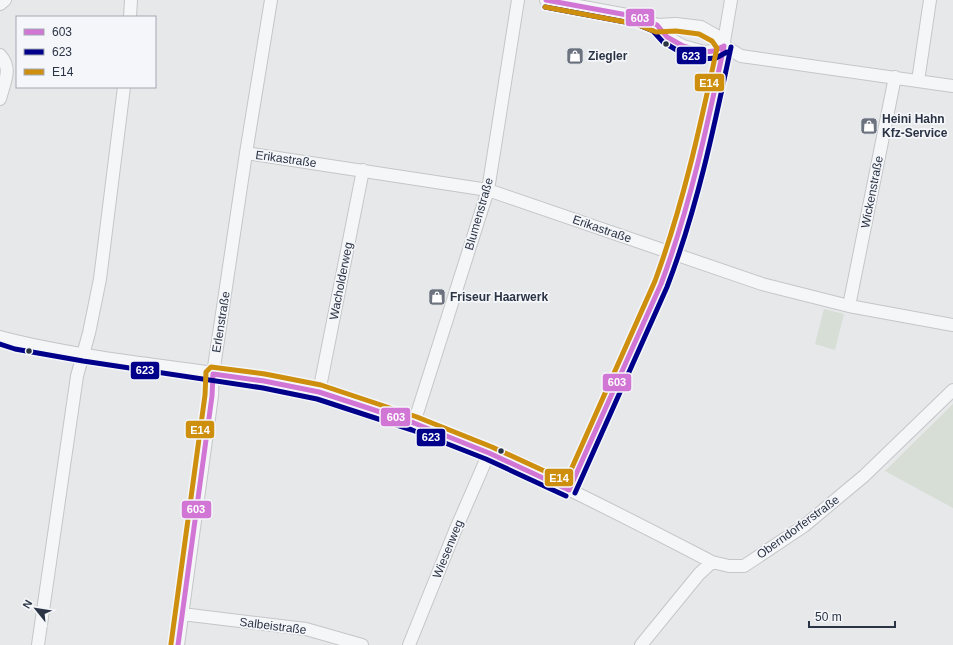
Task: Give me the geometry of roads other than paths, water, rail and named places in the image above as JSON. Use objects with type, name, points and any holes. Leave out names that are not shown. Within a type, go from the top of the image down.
[{"type":"street","points":[[0,4],[4,0]]},
{"type":"street","points":[[130,16],[131,0]]},
{"type":"street","name":"Erlenstraße","points":[[178,645],[212,396],[213,374],[246,153],[272,0]]},
{"type":"street","name":"Blumenstraße","points":[[414,423],[488,190],[518,0]]},
{"type":"street","points":[[546,0],[638,17],[658,25],[676,24],[701,27],[717,36],[724,46],[741,56],[953,86]]},
{"type":"street","points":[[569,490],[674,253],[703,145],[724,46],[731,0]]},
{"type":"street","points":[[918,80],[930,0]]},
{"type":"street","points":[[658,25],[667,37],[683,46],[704,52],[714,51],[724,46]]},
{"type":"street","points":[[0,55],[6,62],[8,70],[0,99]]},
{"type":"street","name":"Wickenstraße","points":[[849,306],[895,77]]},
{"type":"street","points":[[38,645],[77,376],[84,354],[100,279],[124,88]]},
{"type":"street","name":"Erikastraße","points":[[246,153],[488,190],[762,284],[849,306],[953,325]]},
{"type":"street","name":"Wacholderweg","points":[[319,392],[363,170]]},
{"type":"street","name":"Oberndorferstraße","points":[[0,337],[16,342],[84,354],[213,374],[264,380],[319,392],[414,423],[489,453],[569,490],[712,562],[729,566],[744,566],[804,526],[864,476],[953,390]]},
{"type":"street","name":"Wiesenweg","points":[[409,645],[455,531],[489,453]]},
{"type":"street","points":[[641,645],[699,574],[712,562]]},
{"type":"street","name":"Salbeistraße","points":[[182,614],[306,629],[362,645]]},
{"type":"place","name":"Ziegler","points":[[575,56]]},
{"type":"place","name":"Heini Hahn Kfz-Service","points":[[869,126]]},
{"type":"place","name":"Friseur Haarwerk","points":[[437,297]]}]
